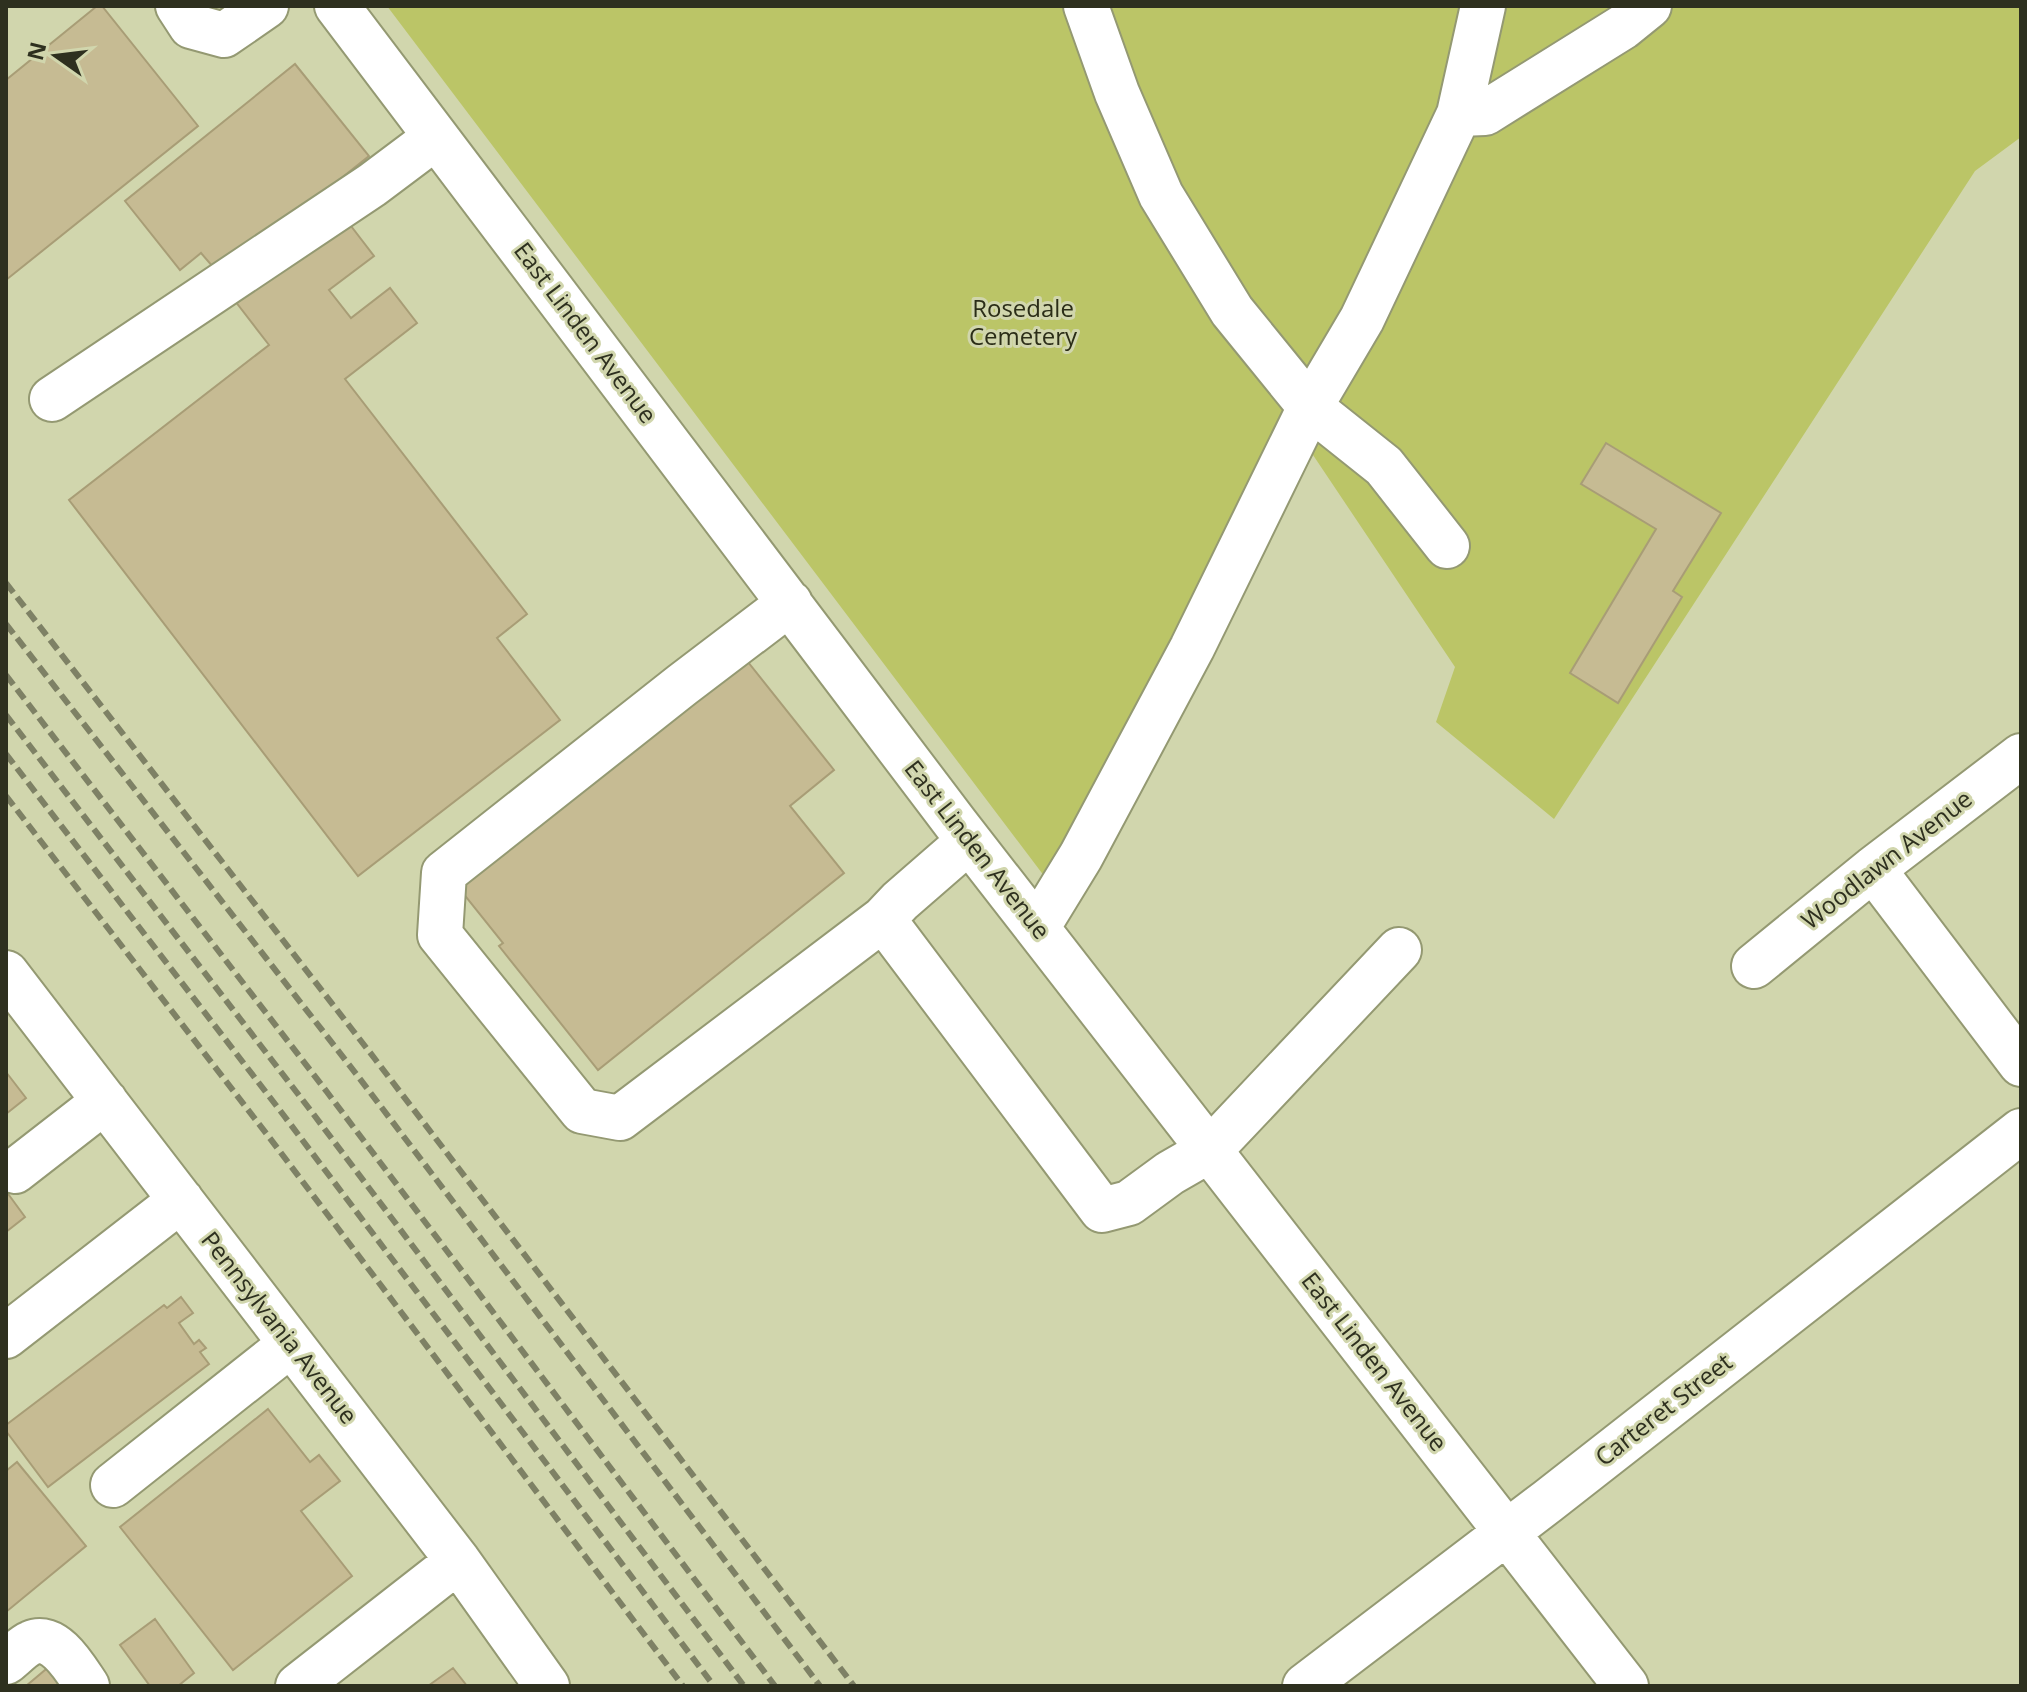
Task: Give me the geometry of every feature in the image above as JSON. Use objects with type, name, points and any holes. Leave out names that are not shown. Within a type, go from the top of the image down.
[{"type":"street","points":[[178,6],[191,26],[224,35],[266,6]]},
{"type":"street","name":"East Linden Avenue","points":[[337,6],[969,841],[1626,1686]]},
{"type":"street","points":[[1086,6],[1117,93],[1161,195],[1232,311],[1310,407],[1384,466],[1447,546]]},
{"type":"street","points":[[1037,928],[1081,856],[1192,648],[1310,407],[1362,319],[1459,114],[1483,6]]},
{"type":"street","points":[[1459,114],[1485,113],[1623,27],[1649,6]]},
{"type":"street","points":[[52,399],[372,185],[436,137]]},
{"type":"street","points":[[790,603],[444,873],[440,935],[582,1111],[620,1118],[883,919],[969,841]]},
{"type":"street","name":"Woodlawn Avenue","points":[[1754,966],[1873,869],[2021,756]]},
{"type":"street","points":[[1873,869],[2021,1064]]},
{"type":"street","points":[[883,919],[1102,1210],[1129,1203],[1170,1173],[1210,1150],[1399,950]]},
{"type":"street","name":"Pennsylvania Avenue","points":[[6,973],[458,1561],[547,1686]]},
{"type":"street","points":[[15,1171],[105,1101]]},
{"type":"street","name":"Carteret Street","points":[[1305,1686],[1507,1533],[2021,1131]]},
{"type":"street","points":[[6,1336],[181,1200]]},
{"type":"street","points":[[113,1485],[291,1344]]},
{"type":"street","points":[[298,1686],[458,1561]]},
{"type":"street","points":[[6,1662],[33,1642],[47,1642],[59,1648],[87,1686]]},
{"type":"green space","name":"Rosedale Cemetery","points":[[387,6],[2021,6],[2021,137],[1975,171],[1554,819],[1436,722],[1455,667],[1313,455],[1066,905]]},
{"type":"building","points":[[97,6],[102,6],[198,126],[6,280],[6,80]]},
{"type":"building","points":[[295,64],[369,156],[220,275],[201,253],[180,270],[125,201]]},
{"type":"building","points":[[341,213],[374,256],[329,290],[351,318],[390,288],[417,323],[345,379],[527,614],[497,638],[560,720],[358,876],[69,500],[269,345],[232,297]]},
{"type":"building","points":[[1606,443],[1721,513],[1673,591],[1682,597],[1618,703],[1570,673],[1656,529],[1581,484]]},
{"type":"building","points":[[744,657],[834,770],[790,806],[844,873],[598,1070],[499,946],[503,943],[458,887]]},
{"type":"building","points":[[6,1072],[26,1098],[6,1114]]},
{"type":"building","points":[[6,1191],[25,1217],[6,1232]]},
{"type":"building","points":[[181,1297],[193,1313],[179,1323],[194,1344],[199,1340],[206,1348],[200,1352],[209,1364],[48,1487],[6,1431],[6,1425],[164,1305],[167,1308]]},
{"type":"building","points":[[268,1409],[310,1462],[319,1455],[340,1481],[301,1511],[352,1576],[233,1670],[120,1527]]},
{"type":"building","points":[[17,1462],[86,1546],[6,1612],[6,1471]]},
{"type":"building","points":[[155,1619],[194,1673],[178,1686],[150,1686],[120,1645]]},
{"type":"building","points":[[51,1665],[68,1686],[26,1686]]},
{"type":"building","points":[[453,1668],[467,1686],[428,1686]]},
{"type":"railway","points":[[6,583],[375,1059],[854,1686]]},
{"type":"railway","points":[[6,624],[357,1075],[820,1686]]},
{"type":"railway","points":[[6,675],[327,1092],[775,1686]]},
{"type":"railway","points":[[6,715],[308,1107],[744,1686]]},
{"type":"railway","points":[[6,754],[285,1117],[714,1686]]},
{"type":"railway","points":[[6,796],[269,1137],[683,1686]]}]
